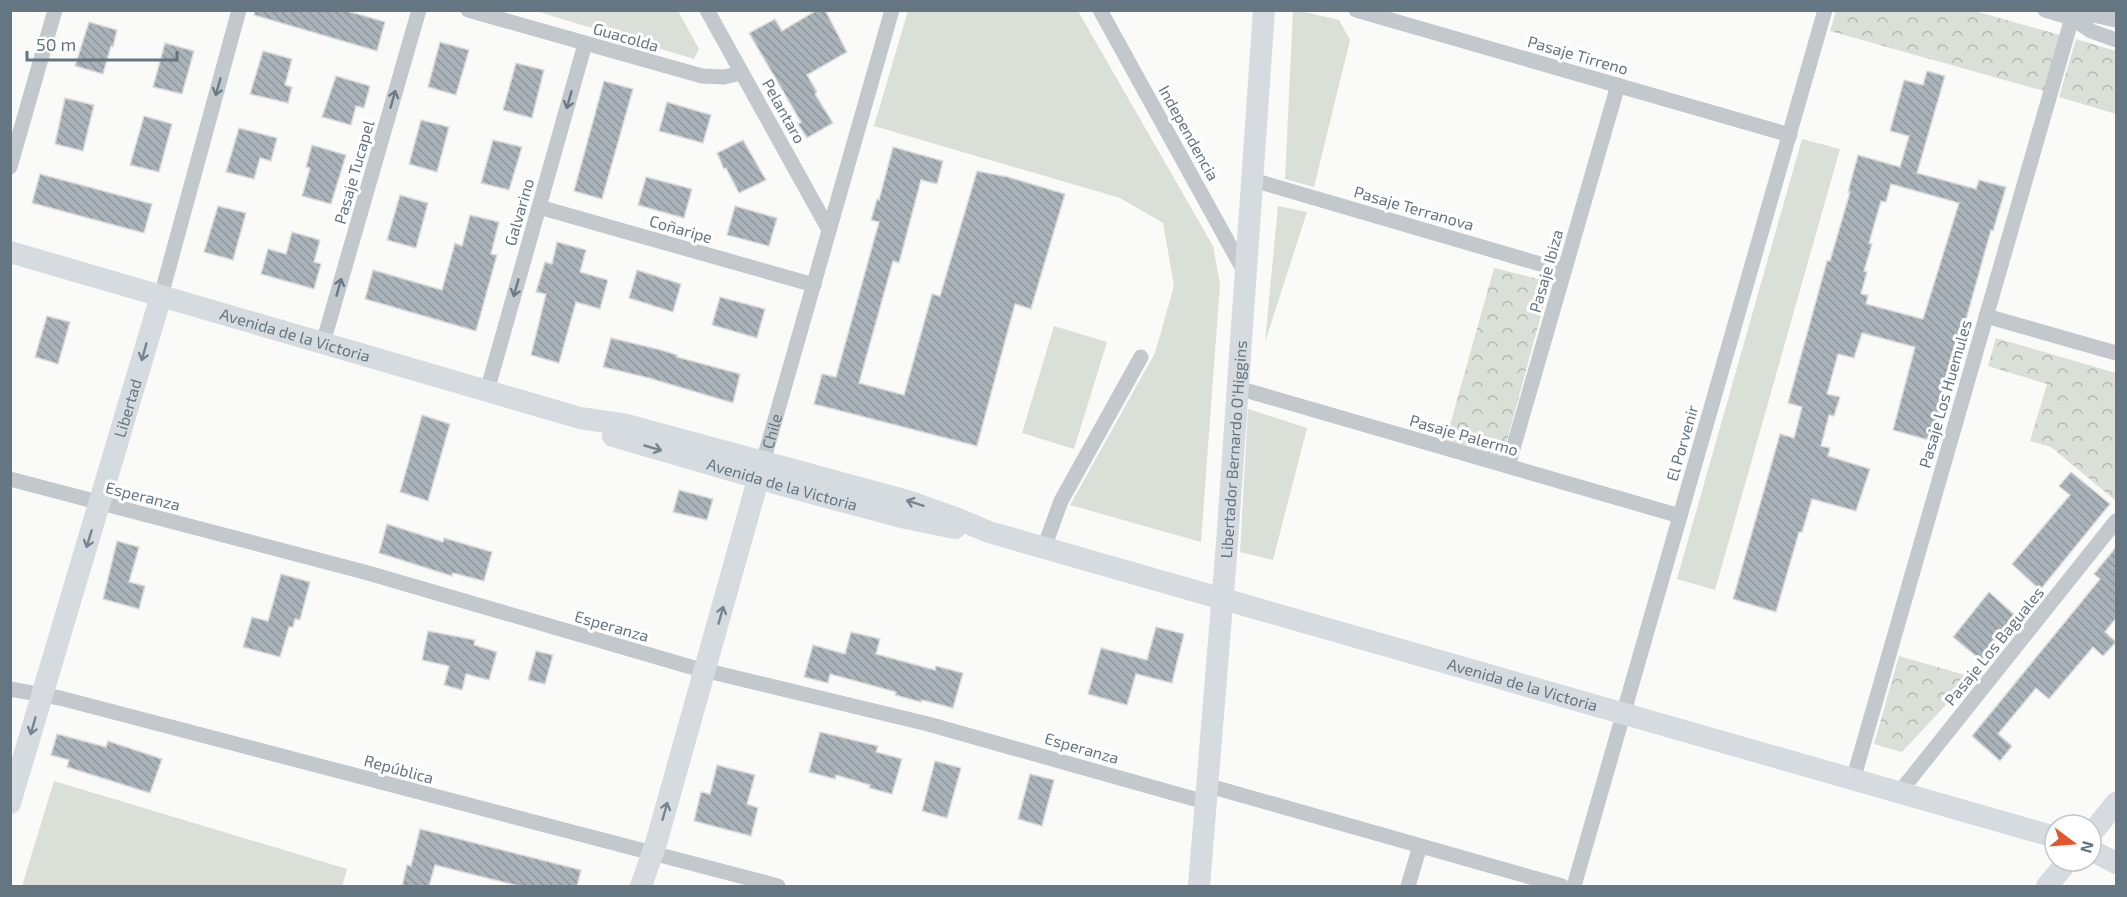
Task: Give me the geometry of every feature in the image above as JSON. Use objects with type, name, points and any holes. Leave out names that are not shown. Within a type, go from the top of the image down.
[{"type":"main road","name":"Libertador Bernardo O'Higgins","points":[[1199,886],[1238,388],[1264,10]]},
{"type":"main road","name":"Avenida de la Victoria","points":[[10,252],[580,418],[627,425],[761,470],[908,501],[989,532],[2043,834]]},
{"type":"main road","name":"Libertad","points":[[10,803],[161,296]]},
{"type":"main road","name":"Chile","points":[[641,886],[705,671],[761,470]]},
{"type":"main road","points":[[2103,819],[2116,803]]},
{"type":"main road","points":[[2047,886],[2058,873]]},
{"type":"street","points":[[10,167],[55,10]]},
{"type":"street","name":"Libertad","points":[[161,296],[239,10]]},
{"type":"street","name":"Pasaje Tucapel","points":[[323,343],[419,10]]},
{"type":"street","name":"Guacolda","points":[[468,10],[702,76],[724,77],[741,73]]},
{"type":"street","name":"Pelantaro","points":[[707,10],[830,230]]},
{"type":"street","name":"Chile","points":[[761,470],[892,10]]},
{"type":"street","name":"Independencia","points":[[1100,10],[1246,273]]},
{"type":"street","name":"Pasaje Tirreno","points":[[1356,10],[1790,135]]},
{"type":"street","name":"El Porvenir","points":[[1575,886],[1825,10]]},
{"type":"street","points":[[2045,10],[2072,18],[2099,35],[2116,40]]},
{"type":"street","points":[[2072,18],[2093,15],[2116,20]]},
{"type":"street","name":"Pasaje Los Huemules","points":[[1853,780],[2072,18]]},
{"type":"street","name":"Galvarino","points":[[487,391],[585,44]]},
{"type":"street","name":"Pasaje Ibiza","points":[[1508,466],[1618,85]]},
{"type":"street","name":"Pasaje Terranova","points":[[1253,180],[1564,271]]},
{"type":"street","name":"Coñaripe","points":[[539,207],[814,285]]},
{"type":"street","points":[[1986,316],[2116,353]]},
{"type":"street","points":[[1044,548],[1061,501],[1141,357]]},
{"type":"street","name":"Pasaje Palermo","points":[[1238,388],[1680,516]]},
{"type":"street","name":"Esperanza","points":[[10,479],[368,573],[705,671],[1420,846],[1562,886]]},
{"type":"street","name":"Pasaje Los Baguales","points":[[1899,793],[2116,521]]},
{"type":"street","name":"República","points":[[10,688],[60,698],[778,886]]},
{"type":"street","points":[[1408,886],[1420,846]]},
{"type":"green space","points":[[1971,10],[2060,35],[2044,91],[1830,31],[1836,11]]},
{"type":"green space","points":[[536,11],[678,11],[699,49],[694,59]]},
{"type":"green space","points":[[908,11],[1078,11],[1213,246],[1220,284],[1201,542],[1070,505],[1155,353],[1174,286],[1163,223],[1120,198],[874,126]]},
{"type":"green space","points":[[1293,11],[1339,20],[1350,40],[1314,187],[1285,179]]},
{"type":"green space","points":[[2076,39],[2116,51],[2116,114],[2059,97]]},
{"type":"green space","points":[[1802,139],[1840,149],[1715,590],[1677,579]]},
{"type":"green space","points":[[1278,206],[1307,212],[1265,342]]},
{"type":"green space","points":[[1494,268],[1550,282],[1502,459],[1445,443]]},
{"type":"green space","points":[[1054,326],[1107,342],[1074,449],[1022,433]]},
{"type":"green space","points":[[1996,338],[2116,373],[2116,501],[2051,447],[2030,441],[2047,384],[1988,366]]},
{"type":"green space","points":[[1248,409],[1307,428],[1273,560],[1240,552]]},
{"type":"green space","points":[[1899,656],[1972,677],[1902,752],[1874,744]]},
{"type":"green space","points":[[54,781],[347,869],[342,886],[22,886]]},
{"type":"building","points":[[255,10],[344,10],[385,22],[377,51],[254,15]]},
{"type":"building","points":[[817,10],[825,10],[847,52],[807,75],[817,92],[815,94],[833,123],[807,138],[798,124],[801,122],[749,33],[775,19],[782,31]]},
{"type":"building","points":[[89,22],[117,30],[103,74],[75,66]]},
{"type":"building","points":[[440,42],[469,50],[456,95],[428,87]]},
{"type":"building","points":[[165,43],[194,51],[182,94],[153,87]]},
{"type":"building","points":[[263,51],[292,59],[285,85],[292,87],[288,103],[250,94]]},
{"type":"building","points":[[516,63],[544,70],[532,118],[503,110]]},
{"type":"building","points":[[1927,71],[1945,76],[1917,173],[1976,189],[1979,180],[2006,187],[1993,231],[1991,230],[1932,441],[1893,430],[1915,347],[1862,333],[1854,358],[1838,354],[1827,394],[1840,397],[1834,416],[1829,415],[1821,446],[1830,448],[1828,456],[1870,469],[1856,511],[1812,499],[1802,532],[1799,532],[1776,612],[1733,599],[1780,434],[1794,438],[1802,407],[1788,403],[1827,261],[1830,261],[1850,192],[1848,192],[1858,155],[1900,167],[1909,136],[1890,131],[1904,80],[1923,85]],"holes":[[[1891,184],[1959,203],[1923,319],[1866,304],[1868,295],[1861,294],[1867,272],[1864,271],[1872,244],[1869,243],[1881,201],[1886,202]]]},
{"type":"building","points":[[336,76],[370,86],[364,108],[356,106],[351,125],[322,117]]},
{"type":"building","points":[[604,81],[633,89],[602,199],[574,191]]},
{"type":"building","points":[[65,98],[94,105],[83,151],[55,144]]},
{"type":"building","points":[[667,102],[711,115],[703,143],[659,131]]},
{"type":"building","points":[[144,116],[172,124],[159,172],[130,165]]},
{"type":"building","points":[[421,120],[449,127],[437,172],[409,164]]},
{"type":"building","points":[[239,128],[277,138],[271,161],[260,158],[254,179],[226,172]]},
{"type":"building","points":[[493,140],[522,147],[509,190],[481,183]]},
{"type":"building","points":[[743,140],[766,180],[739,193],[717,153]]},
{"type":"building","points":[[312,145],[346,155],[331,204],[302,196],[310,168],[306,167]]},
{"type":"building","points":[[893,147],[943,161],[937,184],[921,180],[899,263],[893,261],[859,383],[904,395],[932,294],[940,296],[977,171],[1008,177],[1065,194],[1031,309],[1015,304],[977,446],[814,404],[822,374],[836,377],[879,222],[871,220],[877,199],[879,200]]},
{"type":"building","points":[[40,174],[152,204],[144,233],[32,203]]},
{"type":"building","points":[[646,177],[692,189],[684,218],[638,205]]},
{"type":"building","points":[[400,195],[428,203],[416,248],[387,240]]},
{"type":"building","points":[[218,206],[246,213],[233,260],[204,252]]},
{"type":"building","points":[[735,206],[777,218],[769,246],[727,235]]},
{"type":"building","points":[[470,215],[499,222],[491,254],[497,255],[476,331],[365,299],[373,270],[442,290],[455,243],[462,246]]},
{"type":"building","points":[[292,232],[320,240],[314,262],[321,264],[314,289],[261,274],[268,249],[286,254]]},
{"type":"building","points":[[557,242],[586,250],[580,272],[608,280],[600,309],[576,302],[559,363],[531,355],[546,294],[536,292],[545,262],[552,264]]},
{"type":"building","points":[[637,270],[681,284],[673,312],[629,298]]},
{"type":"building","points":[[720,297],[765,309],[757,338],[712,325]]},
{"type":"building","points":[[47,316],[70,322],[58,364],[35,357]]},
{"type":"building","points":[[611,338],[661,350],[677,355],[677,357],[740,374],[733,403],[603,367]]},
{"type":"building","points":[[422,415],[450,424],[428,501],[400,492]]},
{"type":"building","points":[[2071,472],[2110,504],[2040,590],[2012,564],[2070,495],[2059,486]]},
{"type":"building","points":[[679,490],[713,499],[707,520],[673,512]]},
{"type":"building","points":[[387,524],[443,542],[444,538],[492,552],[484,581],[453,573],[452,576],[379,553]]},
{"type":"building","points":[[117,541],[139,547],[129,582],[145,586],[139,609],[103,599]]},
{"type":"building","points":[[2116,547],[2116,618],[2105,632],[2116,642],[2103,656],[2093,647],[2049,699],[2036,688],[1998,734],[2012,746],[2000,761],[1972,736],[2100,579],[2094,574]]},
{"type":"building","points":[[281,574],[310,582],[300,620],[295,619],[293,627],[289,627],[280,657],[243,647],[252,617],[268,621]]},
{"type":"building","points":[[1989,592],[2017,617],[1982,661],[1953,637]]},
{"type":"building","points":[[1156,627],[1184,634],[1172,683],[1136,674],[1127,705],[1088,694],[1101,648],[1147,660]]},
{"type":"building","points":[[428,631],[475,640],[474,645],[497,652],[489,680],[466,674],[462,690],[444,685],[449,666],[422,660]]},
{"type":"building","points":[[851,632],[880,639],[876,654],[935,670],[936,666],[963,673],[953,708],[895,695],[896,692],[830,674],[828,683],[804,677],[813,645],[845,654]]},
{"type":"building","points":[[536,651],[553,655],[545,684],[528,680]]},
{"type":"building","points":[[820,732],[878,746],[876,752],[902,759],[892,794],[836,775],[835,779],[809,772]]},
{"type":"building","points":[[57,734],[106,747],[108,741],[162,759],[150,793],[67,767],[69,760],[51,755]]},
{"type":"building","points":[[935,761],[961,768],[947,818],[922,811]]},
{"type":"building","points":[[717,765],[755,775],[747,804],[758,808],[751,836],[694,821],[701,792],[710,794]]},
{"type":"building","points":[[1030,774],[1054,780],[1042,826],[1018,819]]},
{"type":"building","points":[[420,829],[581,870],[577,886],[519,886],[435,865],[429,886],[402,886],[407,865],[411,866]]}]
